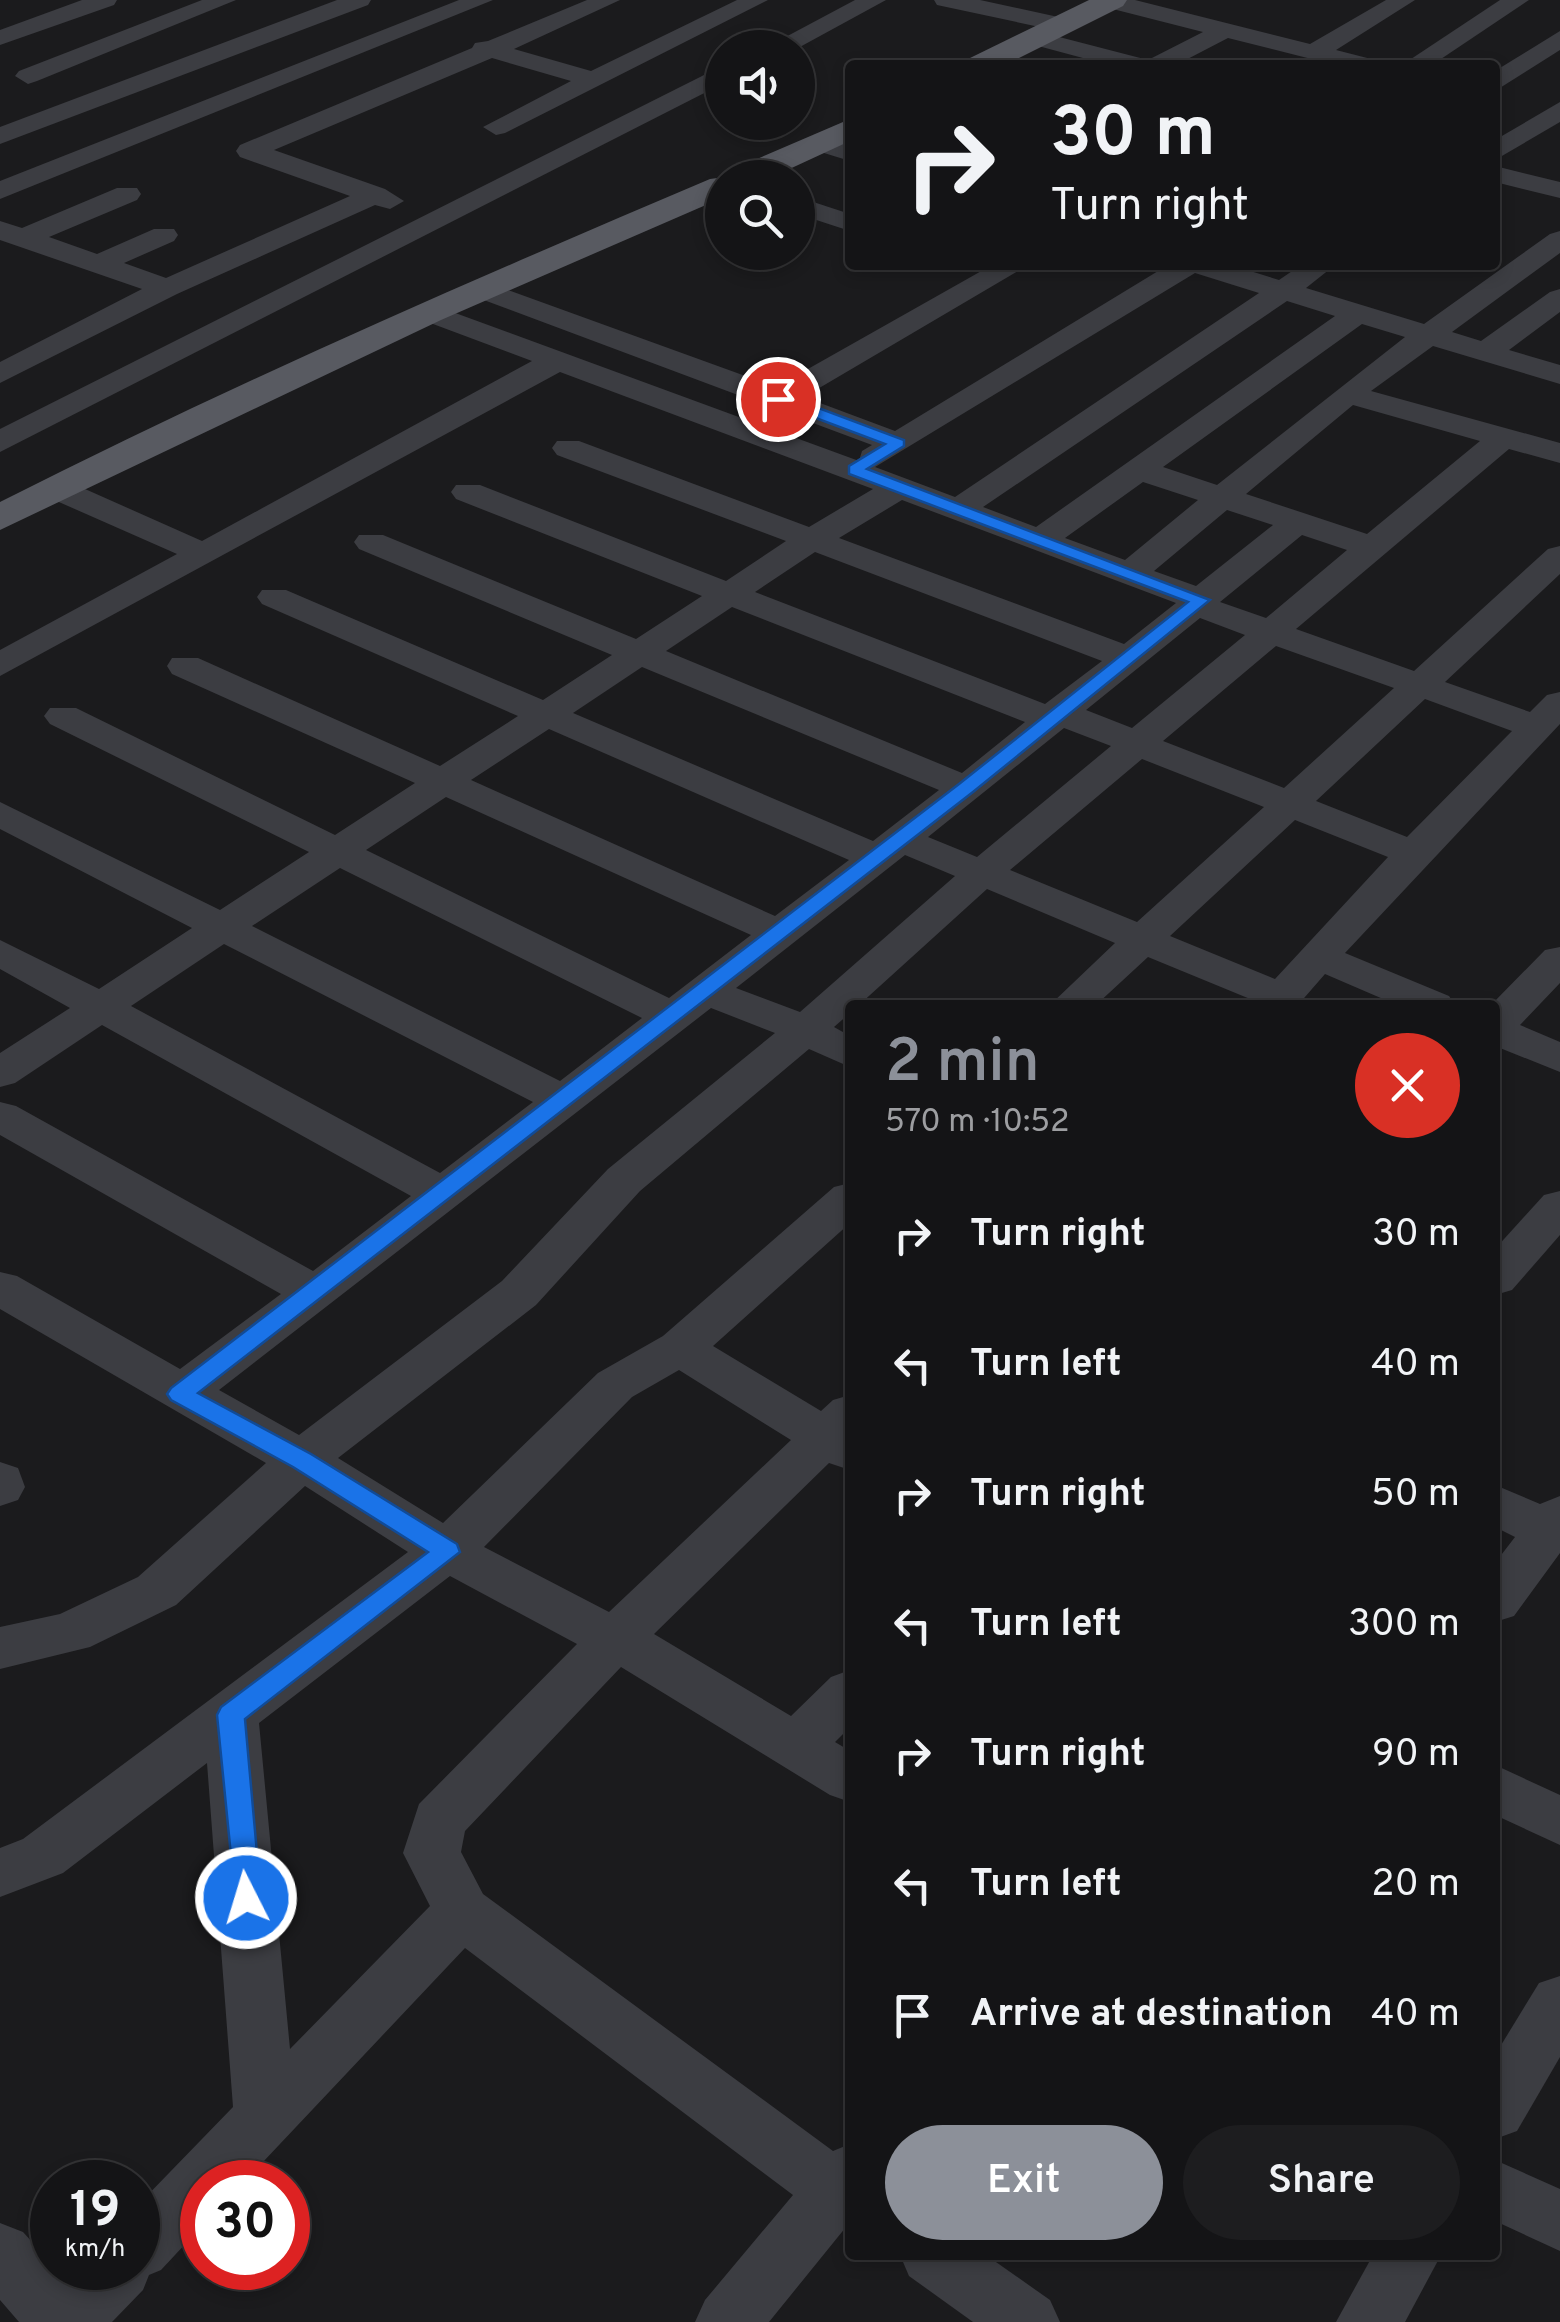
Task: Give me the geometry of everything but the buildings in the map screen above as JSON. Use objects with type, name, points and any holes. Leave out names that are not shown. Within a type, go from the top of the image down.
[{"type":"main road","points":[[989,60],[1050,21],[1104,4]]},
{"type":"main road","points":[[790,160],[840,141]]},
{"type":"main road","points":[[0,518],[428,312],[705,193]]},
{"type":"street","points":[[0,38],[105,0]]},
{"type":"street","points":[[28,76],[224,0]]},
{"type":"street","points":[[310,0],[350,4],[412,28],[593,79]]},
{"type":"street","points":[[0,191],[481,0]]},
{"type":"street","points":[[440,218],[250,151],[608,0]]},
{"type":"street","points":[[496,127],[756,0]]},
{"type":"street","points":[[813,30],[874,0]]},
{"type":"street","points":[[946,0],[1050,21],[1128,60]]},
{"type":"street","points":[[1104,4],[1224,21],[1320,58],[1403,0]]},
{"type":"street","points":[[1423,60],[1517,0]]},
{"type":"street","points":[[9,126],[100,99],[350,4]]},
{"type":"street","points":[[1165,60],[1224,21]]},
{"type":"street","points":[[1559,113],[1506,97],[1560,38]]},
{"type":"street","points":[[0,66],[172,125]]},
{"type":"street","points":[[0,442],[705,83]]},
{"type":"street","points":[[1500,149],[1559,113]]},
{"type":"street","points":[[1500,175],[1560,190]]},
{"type":"street","points":[[11,234],[127,194]]},
{"type":"street","points":[[0,374],[167,288],[375,195]]},
{"type":"street","points":[[815,211],[845,221]]},
{"type":"street","points":[[11,234],[167,288]]},
{"type":"street","points":[[99,264],[164,236]]},
{"type":"street","points":[[1130,573],[1348,394],[1560,240]]},
{"type":"street","points":[[778,399],[1004,270]]},
{"type":"street","points":[[854,470],[1180,270]]},
{"type":"street","points":[[1216,270],[1560,375]]},
{"type":"street","points":[[959,509],[1312,270]]},
{"type":"street","points":[[483,290],[898,443]]},
{"type":"street","points":[[1486,352],[1560,298]]},
{"type":"street","points":[[428,312],[1042,539],[1270,632],[1418,686],[1550,719]]},
{"type":"street","points":[[1042,539],[1358,313]]},
{"type":"street","points":[[0,665],[558,360]]},
{"type":"street","points":[[1348,394],[1560,453]]},
{"type":"street","points":[[0,1648],[71,1632],[157,1590],[302,1460],[519,1293],[624,1180],[806,1030],[982,872],[1505,436]]},
{"type":"street","points":[[568,448],[1128,658]]},
{"type":"street","points":[[1140,470],[1371,547]]},
{"type":"street","points":[[0,1073],[814,538],[902,487]]},
{"type":"street","points":[[56,488],[204,554]]},
{"type":"street","points":[[468,492],[1054,716],[1137,743],[1413,853]]},
{"type":"street","points":[[180,1394],[316,1293],[966,788],[1298,522]]},
{"type":"street","points":[[372,542],[966,788]]},
{"type":"street","points":[[1077,1000],[1146,941],[1560,556]]},
{"type":"street","points":[[274,597],[544,716],[888,848],[982,872],[1276,1000]]},
{"type":"street","points":[[185,666],[778,932]]},
{"type":"street","points":[[63,716],[338,852],[688,1003],[806,1030],[845,1050]]},
{"type":"street","points":[[1279,1000],[1413,853],[1550,719]]},
{"type":"street","points":[[0,814],[563,1100]]},
{"type":"street","points":[[0,952],[443,1194]]},
{"type":"street","points":[[1317,956],[1422,1000]]},
{"type":"street","points":[[1500,1023],[1560,959]]},
{"type":"street","points":[[1500,1030],[1560,1058]]},
{"type":"street","points":[[0,1116],[316,1293]]},
{"type":"street","points":[[0,1874],[43,1856],[447,1552],[615,1384],[680,1348],[845,1202]]},
{"type":"street","points":[[1500,1273],[1560,1206]]},
{"type":"street","points":[[0,1288],[180,1394],[302,1460],[447,1552],[615,1639],[845,1776]]},
{"type":"street","points":[[680,1348],[842,1435],[615,1639],[439,1821],[432,1852],[462,1912],[685,2082],[845,2186]]},
{"type":"street","points":[[1500,1506],[1554,1523],[1500,1595]]},
{"type":"street","points":[[796,1746],[845,1697]]},
{"type":"street","points":[[231,1715],[265,2116]]},
{"type":"street","points":[[1500,1791],[1560,1822]]},
{"type":"street","points":[[160,2226],[462,1912]]},
{"type":"street","points":[[1500,2103],[1560,2002]]},
{"type":"street","points":[[728,2322],[845,2188]]},
{"type":"street","points":[[1500,2190],[1560,2220]]},
{"type":"street","points":[[0,2253],[64,2322],[97,2290]]},
{"type":"street","points":[[1368,2322],[1405,2260]]},
{"type":"route","points":[[246,1898],[231,1715],[447,1552],[302,1460],[180,1394],[316,1293],[966,788],[1201,600],[854,470],[898,443],[778,399]]}]
